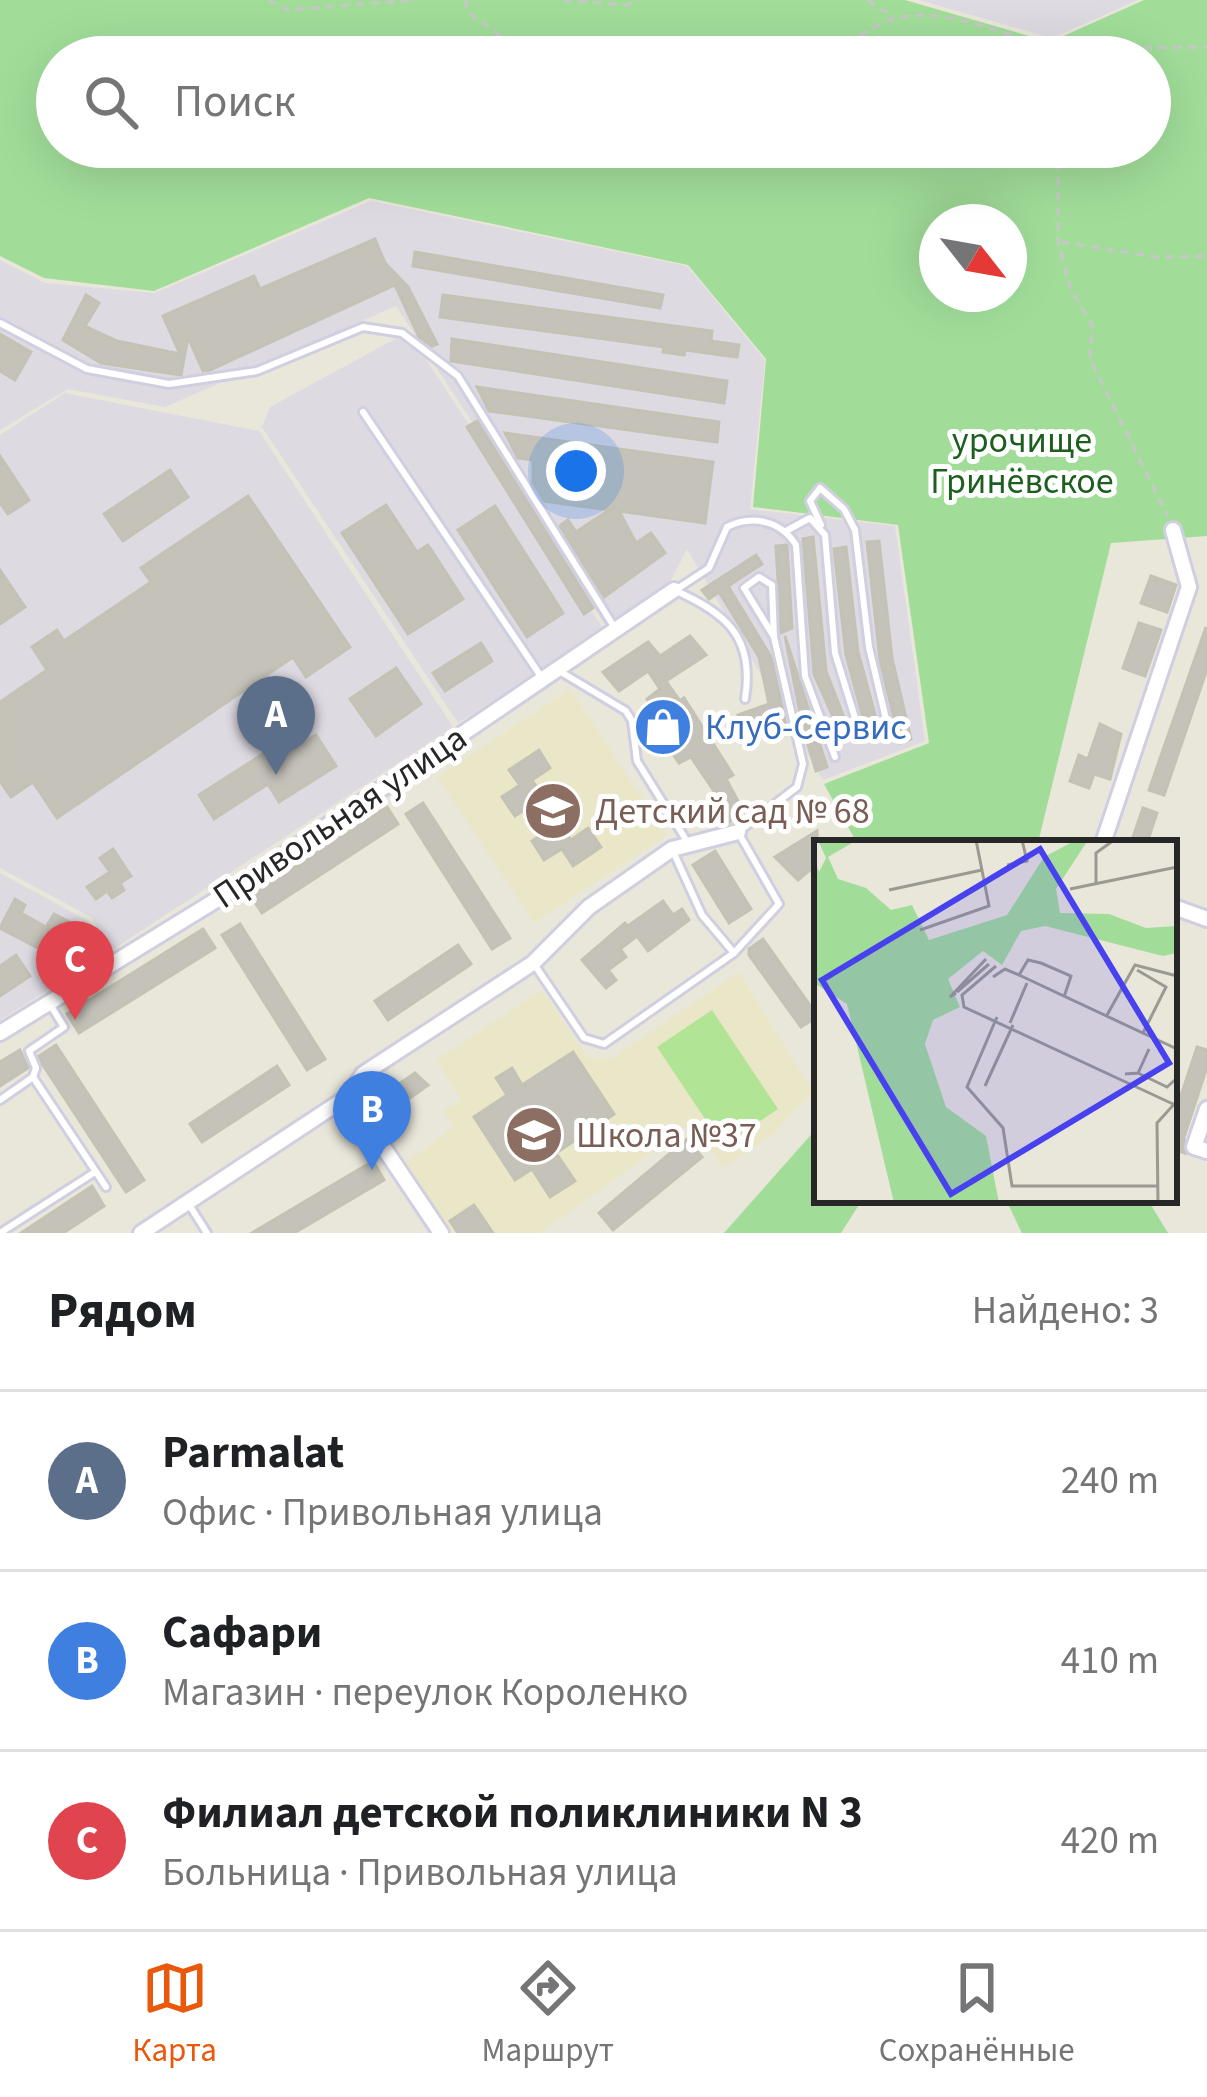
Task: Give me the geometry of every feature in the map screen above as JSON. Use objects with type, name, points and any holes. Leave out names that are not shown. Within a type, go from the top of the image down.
[{"type":"street","points":[[1104,840],[1189,587],[1173,530]]},
{"type":"street","name":"Привольная улица","points":[[0,1034],[234,889],[618,633],[674,590]]},
{"type":"street","points":[[141,1233],[350,1096],[363,1074],[533,963],[589,907],[672,849],[738,832]]},
{"type":"street","points":[[1177,909],[1207,919]]},
{"type":"street","points":[[350,1096],[441,1233]]},
{"type":"street","points":[[1207,1109],[1194,1148],[1207,1151]]},
{"type":"lane","points":[[0,323],[87,369],[169,384],[257,371],[362,327],[403,333],[458,376],[618,633]]},
{"type":"lane","points":[[364,412],[544,682]]},
{"type":"lane","points":[[859,730],[835,652],[821,525],[810,501],[820,488],[844,509],[855,530],[869,647],[889,732]]},
{"type":"lane","points":[[674,590],[709,568],[727,527],[754,520],[786,531],[796,545],[805,676],[835,757]]},
{"type":"lane","points":[[786,531],[800,520],[821,525]]},
{"type":"lane","points":[[533,963],[584,1038],[604,1044],[734,952],[779,904],[738,832],[797,787],[803,764],[774,637],[772,585],[759,577],[744,588],[746,599],[774,637]]},
{"type":"lane","points":[[674,590],[709,604],[737,637],[749,672],[745,699]]},
{"type":"lane","points":[[560,671],[626,711],[637,761],[688,843]]},
{"type":"lane","points":[[672,849],[702,915],[734,952]]},
{"type":"lane","points":[[0,1100],[33,1077],[36,1068],[29,1051],[64,1027],[50,1003]]},
{"type":"lane","points":[[33,1077],[106,1187]]},
{"type":"lane","points":[[0,1233],[95,1172]]},
{"type":"lane","points":[[188,1203],[207,1233]]},
{"type":"path","points":[[268,0],[288,10],[414,0]]},
{"type":"path","points":[[466,0],[466,11],[500,36]]},
{"type":"path","points":[[562,0],[626,5],[639,0]]},
{"type":"path","points":[[867,0],[896,18]]},
{"type":"path","points":[[857,36],[896,18],[942,16],[1010,36]]},
{"type":"path","points":[[1171,47],[1207,47]]},
{"type":"path","points":[[1058,168],[1058,242],[1071,290],[1092,325],[1090,359],[1173,530]]},
{"type":"path","points":[[1058,242],[1156,257],[1207,256]]},
{"type":"shaded area","points":[[919,0],[1138,0],[1057,36]]},
{"type":"shaded area","points":[[371,201],[687,266],[765,360],[750,509],[895,526],[925,741],[823,780],[687,549],[668,586],[608,629],[396,306],[165,407],[68,389],[0,430],[0,260],[45,283],[155,293]]},
{"type":"shaded area","points":[[408,332],[604,630],[458,723],[262,427],[270,407]]},
{"type":"shaded area","points":[[65,393],[259,431],[453,727],[112,950],[91,917],[0,868],[0,435]]},
{"type":"shaded area","points":[[570,689],[667,835],[534,923],[437,777]]},
{"type":"shaded area","points":[[0,873],[88,921],[108,953],[0,1020]]},
{"type":"shaded area","points":[[739,972],[813,1092],[772,1135],[723,1168],[691,1124],[541,1233],[453,1233],[404,1164],[453,1128],[443,1111],[461,1099],[436,1060],[542,990],[588,1058],[611,1059]]},
{"type":"green space","name":"урочище Гринёвское","points":[[0,0],[905,0],[1029,36],[36,36],[36,168],[1171,168],[1171,36],[1063,36],[1144,0],[1207,0],[1207,536],[1111,543],[1039,840],[855,840],[824,784],[929,743],[898,525],[753,507],[766,359],[688,265],[369,198],[154,291],[44,278],[0,256]]},
{"type":"green space","points":[[712,1010],[778,1109],[723,1146],[657,1047]]},
{"type":"green space","points":[[814,1131],[814,1203],[860,1203],[841,1233],[724,1233]]},
{"type":"green space","points":[[1007,1203],[1150,1203],[1168,1233],[1022,1233]]},
{"type":"building","points":[[375,239],[385,263],[408,287],[437,344],[432,346],[419,337],[395,285],[210,370],[203,371],[188,337],[181,375],[101,363],[63,340],[86,295],[99,303],[85,326],[117,341],[180,354],[163,316],[254,276],[260,289]]},
{"type":"building","points":[[415,252],[663,295],[660,308],[413,266]]},
{"type":"building","points":[[443,295],[712,331],[711,341],[739,345],[737,357],[685,350],[684,355],[663,352],[664,347],[440,317]]},
{"type":"building","points":[[0,334],[31,352],[15,380],[0,371]]},
{"type":"building","points":[[452,339],[727,381],[724,403],[451,361]]},
{"type":"building","points":[[477,387],[719,422],[717,442],[489,411]]},
{"type":"building","points":[[477,421],[593,608],[584,614],[467,427]]},
{"type":"building","points":[[505,433],[713,462],[705,523],[619,511],[636,543],[651,533],[665,553],[604,597],[560,526],[568,520],[576,532],[609,510],[544,501],[533,482],[533,460],[518,458]]},
{"type":"building","points":[[0,456],[29,500],[8,514],[0,503]]},
{"type":"building","points":[[170,470],[188,497],[123,541],[104,514]]},
{"type":"building","points":[[248,496],[350,647],[306,677],[293,657],[57,818],[33,782],[11,797],[0,781],[0,702],[47,670],[32,647],[57,630],[64,641],[151,582],[141,568]]},
{"type":"building","points":[[386,505],[417,552],[428,545],[463,599],[408,634],[342,533]]},
{"type":"building","points":[[495,506],[563,613],[527,637],[458,530]]},
{"type":"building","points":[[813,537],[826,671],[851,736],[843,739],[814,674],[803,539]]},
{"type":"building","points":[[879,541],[892,658],[911,739],[900,743],[880,660],[867,542]]},
{"type":"building","points":[[787,545],[792,628],[781,633],[776,546]]},
{"type":"building","points":[[846,547],[858,652],[877,722],[865,725],[846,655],[834,549]]},
{"type":"building","points":[[756,555],[762,564],[728,586],[771,657],[786,725],[747,740],[738,715],[769,704],[759,657],[719,592],[709,599],[702,590]]},
{"type":"building","points":[[0,570],[25,607],[0,624]]},
{"type":"building","points":[[1151,576],[1176,585],[1167,612],[1141,603]]},
{"type":"building","points":[[1139,623],[1161,630],[1145,676],[1123,668]]},
{"type":"building","points":[[1206,627],[1207,669],[1164,795],[1149,790]]},
{"type":"building","points":[[690,636],[706,655],[666,681],[680,701],[684,698],[733,775],[726,779],[744,812],[728,823],[711,802],[718,797],[691,757],[679,763],[652,723],[660,718],[647,699],[660,689],[648,671],[619,691],[603,672],[648,642],[660,656]]},
{"type":"building","points":[[785,636],[827,767],[816,771],[803,728]]},
{"type":"building","points":[[481,643],[492,661],[445,691],[433,673]]},
{"type":"building","points":[[396,668],[421,704],[376,736],[350,699]]},
{"type":"building","points":[[1100,724],[1121,734],[1110,779],[1094,774],[1089,788],[1070,781],[1079,755],[1088,759]]},
{"type":"building","points":[[316,735],[336,766],[279,802],[268,784],[214,819],[199,795],[266,752],[273,763]]},
{"type":"building","name":"Детский сад № 68","points":[[539,750],[550,768],[532,780],[546,801],[563,790],[574,806],[556,818],[571,840],[588,828],[601,847],[573,866],[562,849],[544,860],[532,841],[550,829],[534,804],[515,816],[502,797],[520,785],[509,770]]},
{"type":"building","points":[[423,803],[510,938],[492,949],[406,814]]},
{"type":"building","points":[[387,807],[398,824],[262,913],[251,896]]},
{"type":"building","points":[[1143,808],[1157,813],[1148,840],[1132,840]]},
{"type":"building","points":[[817,831],[814,867],[798,880],[775,857]]},
{"type":"building","points":[[113,849],[131,876],[120,883],[124,890],[112,898],[107,891],[96,899],[87,887],[110,872],[100,858]]},
{"type":"building","points":[[715,851],[751,909],[729,923],[693,865]]},
{"type":"building","points":[[15,899],[25,905],[21,913],[46,927],[54,914],[83,929],[77,939],[67,934],[55,957],[0,928]]},
{"type":"building","points":[[663,901],[673,915],[682,909],[689,920],[648,951],[637,936],[620,949],[626,957],[608,970],[616,980],[606,988],[582,960],[625,923],[628,926]]},
{"type":"building","points":[[240,924],[325,1059],[307,1070],[222,935]]},
{"type":"building","points":[[203,929],[215,948],[79,1033],[67,1014]]},
{"type":"building","points":[[763,939],[814,1011],[814,1019],[801,1027],[749,949]]},
{"type":"building","points":[[458,945],[471,964],[388,1020],[375,1001]]},
{"type":"building","points":[[16,955],[30,976],[0,996],[0,966]]},
{"type":"building","points":[[56,1045],[144,1180],[126,1192],[43,1065],[39,1056]]},
{"type":"building","points":[[1197,1047],[1207,1050],[1207,1067],[1184,1137],[1185,1153],[1177,1155],[1177,1108]]},
{"type":"building","points":[[20,1050],[28,1068],[0,1086],[0,1062]]},
{"type":"building","name":"Школа №37","points":[[573,1052],[614,1114],[556,1153],[575,1181],[550,1197],[532,1169],[515,1180],[474,1117],[507,1095],[496,1078],[512,1068],[522,1085]]},
{"type":"building","points":[[277,1066],[289,1085],[202,1142],[190,1124]]},
{"type":"building","points":[[415,1073],[428,1085],[379,1120],[369,1105]]},
{"type":"building","points":[[687,1139],[702,1157],[613,1230],[599,1213]]},
{"type":"building","points":[[373,1161],[384,1180],[294,1233],[252,1233]]},
{"type":"building","points":[[92,1186],[104,1206],[63,1233],[21,1233]]},
{"type":"building","points":[[474,1205],[493,1233],[458,1233],[450,1221]]},
{"type":"place","name":"Клуб-Сервис","points":[[663,727]]},
{"type":"place","name":"Parmalat","points":[[276,775]]},
{"type":"place","name":"Детский сад № 68","points":[[553,811]]},
{"type":"place","name":"Филиал детской поликлиники N 3","points":[[75,1020]]},
{"type":"place","name":"Школа №37","points":[[534,1135]]},
{"type":"place","name":"Сафари","points":[[372,1170]]}]
